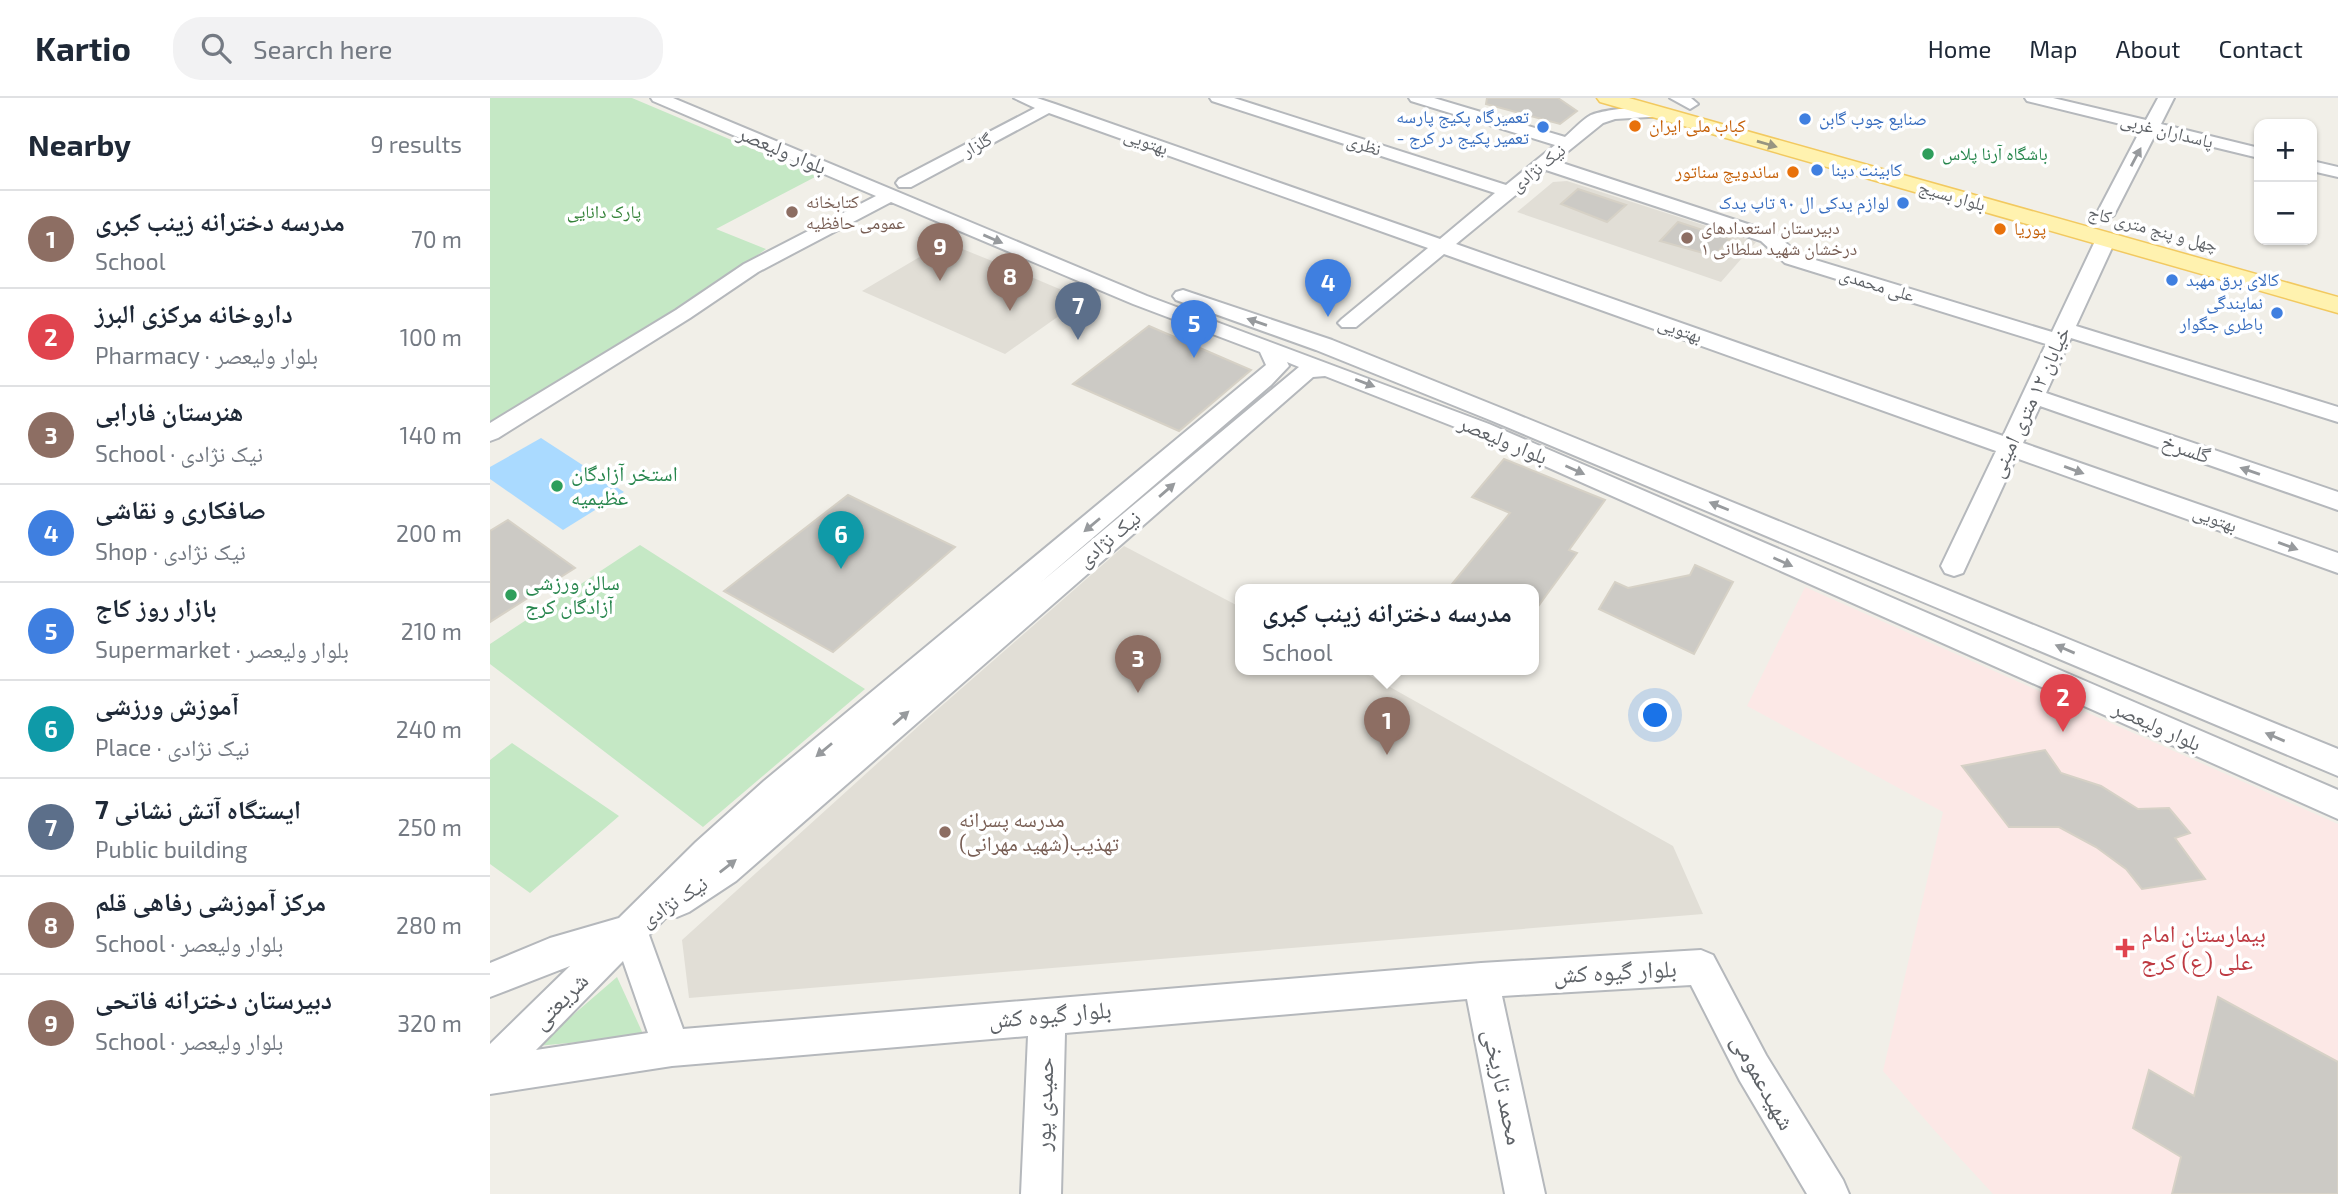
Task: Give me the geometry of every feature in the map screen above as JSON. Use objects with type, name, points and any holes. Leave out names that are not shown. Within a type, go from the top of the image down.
[{"type":"main road","name":"بلوار بسیج","points":[[1602,109],[1674,103],[1966,180]]},
{"type":"main road","name":"بلوار بسیج","points":[[1674,103],[2106,239],[2338,305]]},
{"type":"main road","name":"چهل و پنج متری کاج","points":[[1966,180],[2131,222]]},
{"type":"main road","points":[[1966,180],[1992,194],[2338,291]]},
{"type":"street","name":"بلوار ولیعصر","points":[[659,98],[897,190],[1088,258],[1109,277]]},
{"type":"street","name":"بلوار ولیعصر","points":[[695,98],[1067,270],[1109,277],[1293,358],[1490,422],[1541,433],[2338,763]]},
{"type":"street","name":"بهتویی","points":[[1022,98],[2338,563]]},
{"type":"street","name":"نظری","points":[[1218,98],[1509,192]]},
{"type":"street","points":[[1417,98],[1569,143]]},
{"type":"street","points":[[1590,98],[1600,116],[1602,109]]},
{"type":"street","name":"پاسداران غربی","points":[[2033,98],[2254,152]]},
{"type":"street","points":[[2105,215],[2166,98]]},
{"type":"street","name":"گلزار","points":[[490,433],[683,314],[751,268],[1049,107]]},
{"type":"street","name":"نیک نژادی","points":[[630,931],[724,870],[976,637],[1213,437],[1317,337],[1349,323],[1569,143],[1602,109]]},
{"type":"street","name":"علی محمدی","points":[[1544,163],[1768,237],[1792,259],[2338,415]]},
{"type":"street","points":[[2317,167],[2338,173]]},
{"type":"street","name":"خیابان ۱۲ متری امینی","points":[[1954,566],[2106,239]]},
{"type":"street","points":[[1067,270],[1078,273],[1089,270],[1093,265],[1088,258]]},
{"type":"street","points":[[1349,323],[1344,339],[1354,358]]},
{"type":"street","name":"بلوار ولیعصر","points":[[1293,358],[1354,358],[1490,422],[1522,447],[2338,805]]},
{"type":"street","name":"گلسرخ","points":[[2034,396],[2338,501]]},
{"type":"street","points":[[1522,447],[1514,438],[1518,430],[1541,433]]},
{"type":"street","points":[[1895,579],[1932,583],[1941,580],[1954,566]]},
{"type":"street","points":[[1954,566],[1959,592],[1993,619]]},
{"type":"street","points":[[490,980],[550,955],[630,931],[671,1048]]},
{"type":"street","name":"شریعتی","points":[[490,1073],[630,931]]},
{"type":"street","name":"بلوار گیوه کش","points":[[490,1073],[671,1048],[1047,1015],[1481,980],[1701,967]]},
{"type":"street","name":"شهیدعمومی","points":[[1701,967],[1753,1068],[1829,1194]]},
{"type":"street","name":"محمد تاریخی","points":[[1481,980],[1525,1194]]},
{"type":"street","name":"حمیدی پور","points":[[1041,1194],[1047,1015]]},
{"type":"shaded area","points":[[1567,181],[1756,242],[1721,282],[1517,212],[1553,182]]},
{"type":"shaded area","points":[[945,242],[1083,299],[1005,354],[862,291]]},
{"type":"shaded area","points":[[1124,546],[1235,604],[1235,675],[1369,675],[1673,846],[1703,914],[689,998],[682,940],[922,723]]},
{"type":"shaded area","name":"بیمارستان امام علی (ع) کرج","points":[[1805,587],[2338,824],[2338,1194],[1993,1194],[1935,1131],[1883,1071],[1943,812],[1747,706]]},
{"type":"green space","name":"پارک دانایی","points":[[490,98],[632,98],[817,176],[716,229],[766,249],[676,314],[490,429]]},
{"type":"green space","points":[[640,545],[865,689],[703,827],[490,664],[490,644]]},
{"type":"green space","points":[[512,743],[619,816],[530,893],[490,864],[490,760]]},
{"type":"green space","points":[[617,977],[644,1036],[537,1046]]},
{"type":"water","name":"استخر آزادگان عظیمیه","points":[[541,438],[624,492],[563,530],[490,479],[490,467]]},
{"type":"building","points":[[1487,98],[1558,98],[1577,111],[1560,124],[1486,104]]},
{"type":"building","points":[[1578,189],[1626,205],[1607,222],[1561,204]]},
{"type":"building","points":[[1678,222],[1730,239],[1714,256],[1660,241]]},
{"type":"building","points":[[1149,326],[1251,370],[1179,431],[1073,384]]},
{"type":"building","points":[[1504,459],[1605,500],[1569,550],[1577,553],[1539,605],[1539,584],[1452,584],[1510,513],[1472,497]]},
{"type":"building","points":[[848,495],[955,547],[833,652],[724,591]]},
{"type":"building","name":"سالن ورزشی آزادگان کرج","points":[[508,520],[575,568],[490,622],[490,531]]},
{"type":"building","points":[[1695,565],[1733,582],[1694,654],[1599,609],[1615,582],[1628,588],[1690,575]]},
{"type":"building","points":[[2045,750],[2061,773],[2101,786],[2138,809],[2169,808],[2190,833],[2175,838],[2205,879],[2142,889],[2126,869],[2096,847],[2059,827],[2009,827],[1962,766]]},
{"type":"building","points":[[2218,997],[2338,1062],[2338,1194],[2172,1194],[2181,1157],[2133,1128],[2149,1070],[2194,1096]]},
{"type":"place","name":"صنایع چوب گابن","points":[[1805,119]]},
{"type":"place","name":"کباب ملی ایران","points":[[1635,126]]},
{"type":"place","name":"تعمیرگاه پکیج پارسه - تعمیر پکیج در کرج","points":[[1543,127]]},
{"type":"place","name":"باشگاه آرنا پلاس","points":[[1928,154]]},
{"type":"place","name":"کابینت دینا","points":[[1817,170]]},
{"type":"place","name":"ساندویچ سناتور","points":[[1793,172]]},
{"type":"place","name":"لوازم یدکی ال ۹۰ تاپ یدک","points":[[1903,203]]},
{"type":"place","name":"کتابخانه عمومی حافظیه","points":[[792,212]]},
{"type":"place","name":"پوریا","points":[[2000,229]]},
{"type":"place","name":"دبیرستان استعدادهای درخشان شهید سلطانی ۱","points":[[1687,238]]},
{"type":"place","name":"کالای برق مهبد","points":[[2172,280]]},
{"type":"place","name":"دبیرستان دخترانه فاتحی","points":[[940,281]]},
{"type":"place","name":"مرکز آموزشی رفاهی قلم","points":[[1010,311]]},
{"type":"place","name":"نمایندگی باطری جگوار","points":[[2277,313]]},
{"type":"place","name":"صافکاری و نقاشی","points":[[1328,317]]},
{"type":"place","name":"ایستگاه آتش نشانی 7","points":[[1078,340]]},
{"type":"place","name":"بازار روز کاج","points":[[1194,358]]},
{"type":"place","name":"استخر آزادگان عظیمیه","points":[[557,486]]},
{"type":"place","name":"آموزش ورزشی","points":[[841,569]]},
{"type":"place","name":"سالن ورزشی آزادگان کرج","points":[[511,595]]},
{"type":"place","name":"هنرستان فارابی","points":[[1138,693]]},
{"type":"place","name":"داروخانه مرکزی البرز","points":[[2063,732]]},
{"type":"place","name":"مدرسه دخترانه زینب کبری","points":[[1387,755]]},
{"type":"place","name":"مدرسه پسرانه تهذیب(شهید مهرانی)","points":[[945,832]]},
{"type":"place","name":"بیمارستان امام علی (ع) کرج","points":[[2125,948]]}]
